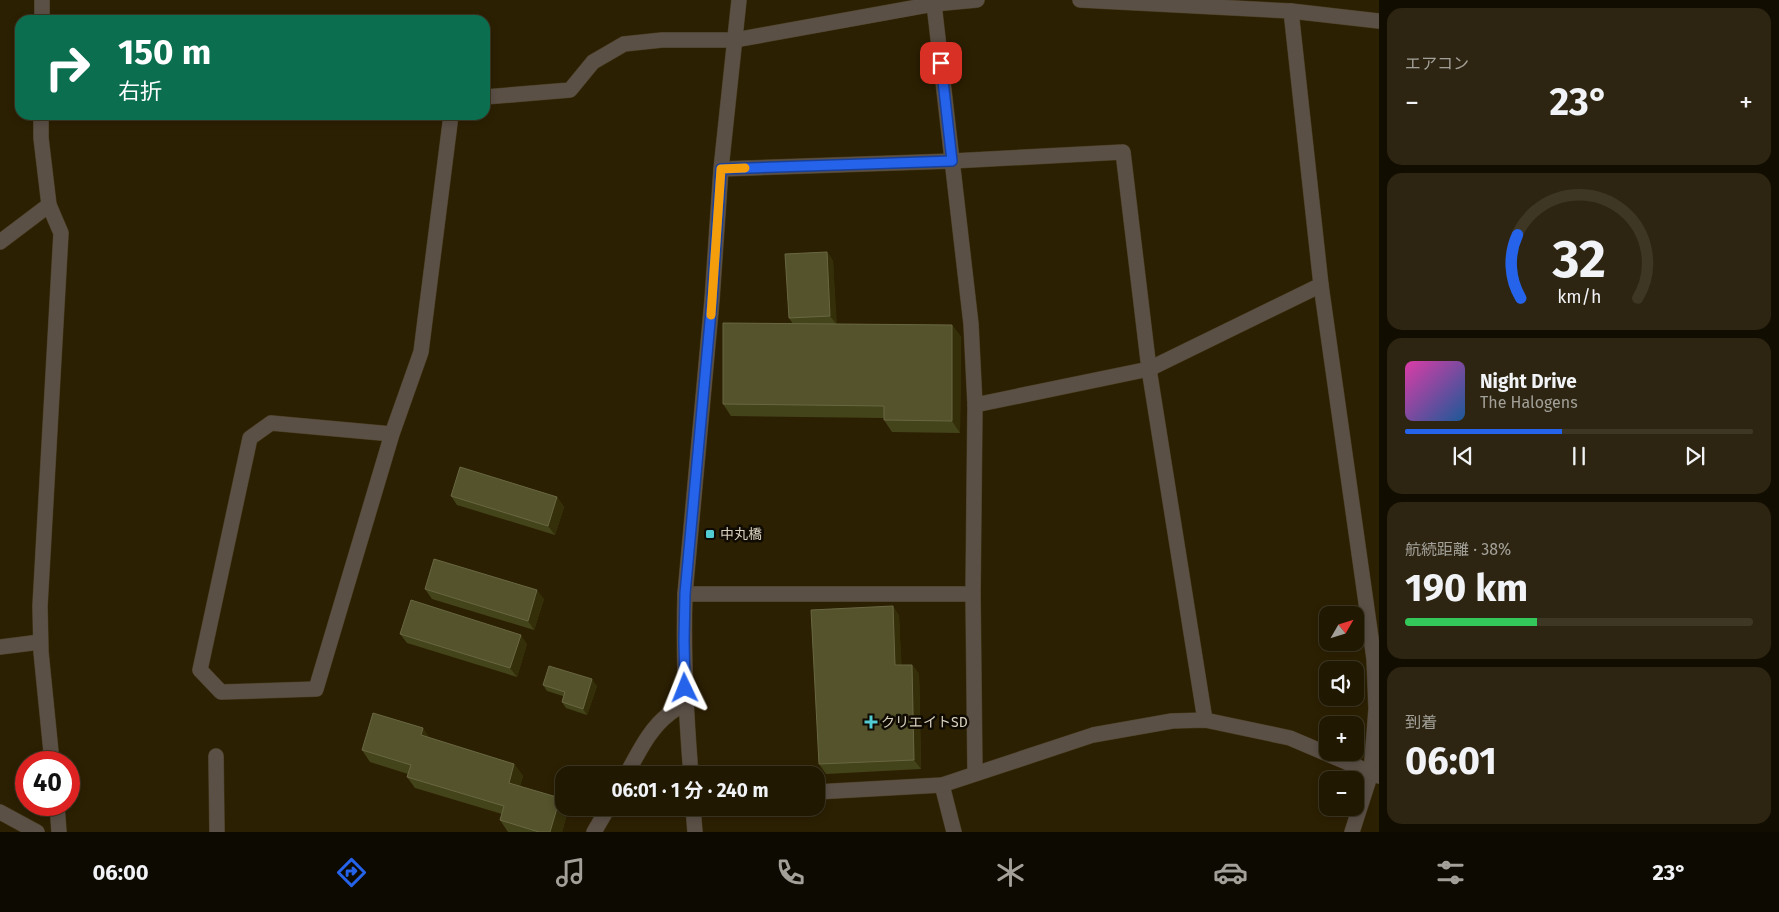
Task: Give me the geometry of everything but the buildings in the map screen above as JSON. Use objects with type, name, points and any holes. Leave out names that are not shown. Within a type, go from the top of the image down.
[{"type":"street","points":[[42,0],[42,15]]},
{"type":"street","points":[[690,766],[684,640],[685,594],[712,300],[721,169],[739,0]]},
{"type":"street","points":[[490,97],[570,90],[593,62],[624,44],[662,40],[735,40],[934,4],[977,0]]},
{"type":"street","points":[[1080,0],[1291,11],[1379,21]]},
{"type":"street","points":[[934,4],[971,324],[975,405],[973,594],[975,773]]},
{"type":"street","points":[[1291,11],[1321,285],[1374,659],[1376,709],[1375,774],[1352,832]]},
{"type":"street","points":[[41,120],[41,138],[49,205],[61,233],[40,606],[40,642],[51,751]]},
{"type":"street","points":[[392,434],[270,423],[250,438],[200,670],[222,692],[316,689],[392,434],[421,352],[450,120]]},
{"type":"street","points":[[721,169],[952,161],[1123,152],[1149,369],[1205,720]]},
{"type":"street","points":[[0,242],[49,205]]},
{"type":"street","points":[[975,405],[1149,369],[1321,285]]},
{"type":"street","points":[[685,594],[973,594]]},
{"type":"street","points":[[0,647],[40,642]]},
{"type":"street","points":[[631,766],[654,729],[669,713],[686,704]]},
{"type":"street","points":[[825,792],[942,785],[1093,735],[1172,721],[1205,720],[1290,738],[1375,774]]},
{"type":"street","points":[[216,756],[218,832]]},
{"type":"street","points":[[942,785],[954,832]]},
{"type":"street","points":[[0,812],[37,832]]},
{"type":"street","points":[[57,816],[59,832]]},
{"type":"street","points":[[594,832],[603,816]]},
{"type":"street","points":[[694,816],[695,832]]},
{"type":"slow traffic","points":[[711,315],[721,169],[745,168]]},
{"type":"place","name":"中丸橋","points":[[710,534]]},
{"type":"place","name":"クリエイトSD","points":[[871,722]]},
{"type":"route","points":[[685,688],[685,594],[712,300],[721,169],[952,161],[941,63]]}]
